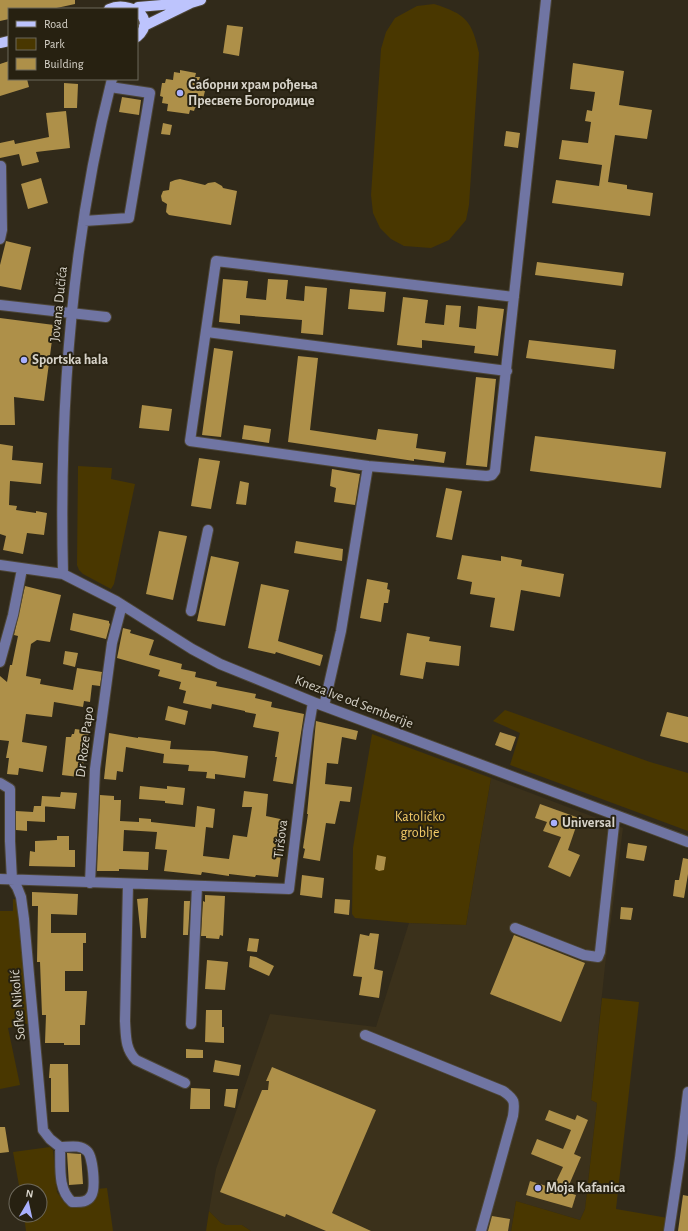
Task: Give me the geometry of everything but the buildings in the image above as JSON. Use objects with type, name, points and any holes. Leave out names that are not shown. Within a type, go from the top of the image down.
[{"type":"main road","points":[[114,4],[124,2],[196,1]]},
{"type":"main road","points":[[144,26],[196,1]]},
{"type":"main road","points":[[138,8],[144,16],[144,26],[142,32],[138,36]]},
{"type":"street","points":[[514,297],[216,261],[207,332],[190,441],[368,466],[487,476],[492,475],[496,471],[546,0]]},
{"type":"street","points":[[84,220],[129,218],[150,92],[111,82]]},
{"type":"street","name":"Jovana Dučića","points":[[63,574],[62,500],[64,425],[72,313],[84,220],[111,82]]},
{"type":"street","points":[[0,239],[2,230],[1,166]]},
{"type":"street","points":[[0,305],[106,317]]},
{"type":"street","points":[[207,332],[506,371]]},
{"type":"street","points":[[324,706],[341,631],[368,466]]},
{"type":"street","points":[[191,611],[208,530]]},
{"type":"street","name":"Kneza Ive od Semberije","points":[[0,565],[63,574],[116,601],[192,649],[220,664],[313,702],[688,842]]},
{"type":"street","points":[[0,662],[13,615],[22,569]]},
{"type":"street","name":"Dr Roze Papo","points":[[90,883],[95,769],[112,643],[122,606]]},
{"type":"street","name":"Tiršova","points":[[12,880],[289,889],[308,731],[313,702]]},
{"type":"street","name":"Sofke Nikolić","points":[[0,783],[10,789],[12,880],[19,892],[22,904],[43,1130],[50,1139],[60,1147]]},
{"type":"street","points":[[515,928],[584,955],[598,957],[600,952],[616,816]]},
{"type":"street","points":[[0,879],[12,880]]},
{"type":"street","points":[[128,884],[126,1040],[128,1048],[130,1054],[136,1060],[185,1083]]},
{"type":"street","points":[[191,1024],[197,886]]},
{"type":"street","points":[[365,1035],[503,1090],[510,1096],[514,1103],[513,1116],[481,1231]]},
{"type":"street","points":[[669,1231],[688,1092]]},
{"type":"street","points":[[80,1146],[88,1151],[91,1160],[94,1188],[91,1196],[85,1201],[72,1202],[66,1197],[62,1188],[60,1147],[80,1146]]},
{"type":"shaded area","points":[[491,778],[623,828],[605,966],[591,1100],[597,1103],[585,1209],[580,1220],[516,1201],[511,1231],[251,1231],[242,1225],[226,1225],[221,1223],[209,1211],[216,1169],[270,1014],[376,1027],[409,923],[466,925]]},
{"type":"green space","points":[[434,4],[454,11],[466,20],[474,33],[479,53],[469,205],[466,220],[449,240],[431,248],[404,246],[391,239],[380,228],[373,213],[371,195],[381,49],[386,32],[395,18],[417,6]]},
{"type":"green space","points":[[78,466],[112,468],[111,479],[135,484],[114,584],[111,589],[83,574],[77,565]]},
{"type":"green space","points":[[505,710],[650,762],[688,773],[688,831],[510,765],[520,733],[493,721]]},
{"type":"green space","name":"Katoličko groblje","points":[[372,734],[491,778],[466,925],[409,923],[355,918],[352,914],[353,848]]},
{"type":"green space","points":[[13,899],[19,900],[31,1023],[8,1028],[20,1085],[0,1089],[0,911],[13,911]]},
{"type":"green space","points":[[602,998],[639,1002],[616,1209],[668,1218],[666,1231],[511,1231],[516,1201],[580,1220],[585,1209],[597,1103],[591,1100]]},
{"type":"green space","points":[[50,1147],[53,1150],[57,1192],[64,1202],[73,1205],[96,1189],[107,1188],[113,1231],[26,1231],[25,1223],[48,1223],[48,1183],[19,1183],[13,1152]]},
{"type":"green space","points":[[209,1211],[221,1223],[226,1225],[242,1225],[251,1231],[206,1231]]},
{"type":"place","name":"Саборни храм рођења Пресвете Богородице","points":[[180,93]]},
{"type":"place","name":"Sportska hala","points":[[24,360]]},
{"type":"place","name":"Universal","points":[[554,823]]},
{"type":"place","name":"Moja Kafanica","points":[[538,1188]]}]
